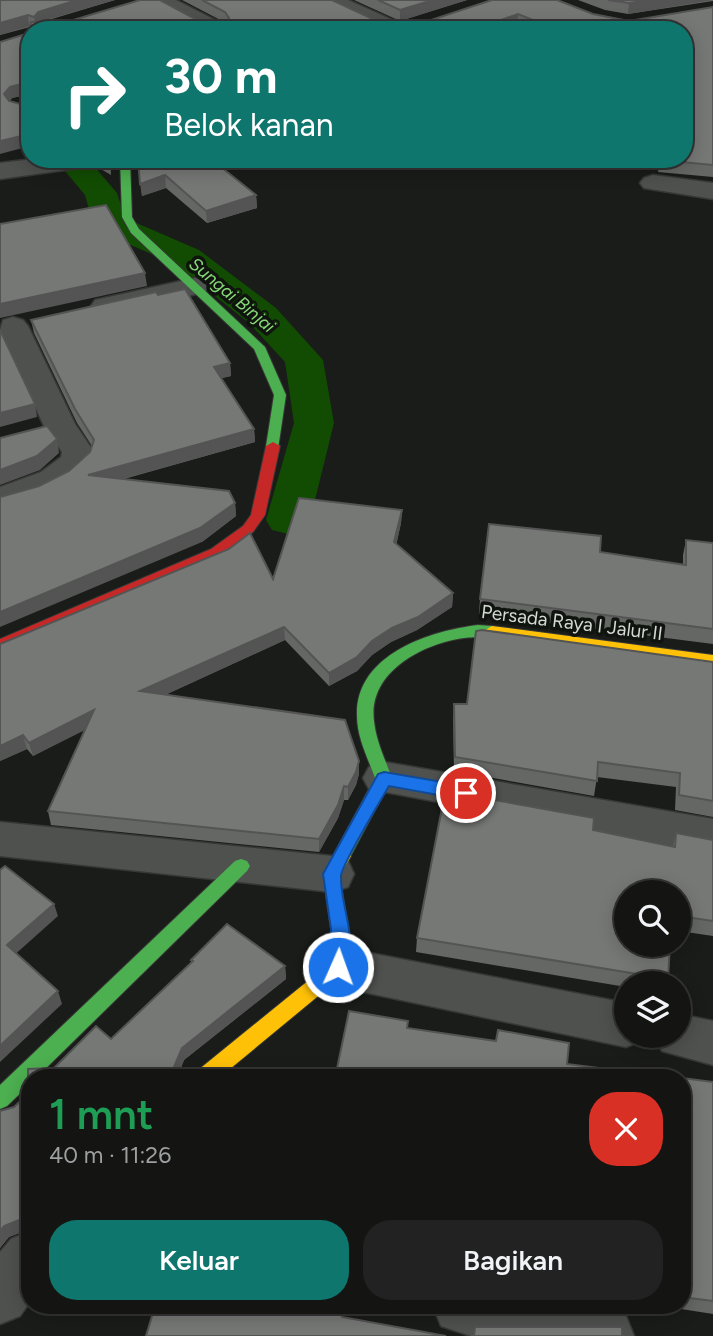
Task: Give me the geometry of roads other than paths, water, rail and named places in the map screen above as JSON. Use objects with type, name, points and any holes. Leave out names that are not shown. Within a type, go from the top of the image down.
[{"type":"street","points":[[161,0],[200,21]]},
{"type":"street","points":[[331,0],[384,21]]},
{"type":"street","points":[[0,171],[26,168]]},
{"type":"street","points":[[0,645],[216,552],[248,529],[258,515],[274,442],[280,395],[259,347],[135,231],[127,216],[125,168]]},
{"type":"street","points":[[653,183],[713,191]]},
{"type":"street","points":[[78,312],[195,286]]},
{"type":"street","points":[[0,499],[53,479],[77,461],[78,452],[47,427],[17,325]]},
{"type":"street","name":"Persada Raya I Jalur II","points":[[384,778],[365,717],[367,694],[377,675],[410,650],[442,637],[480,629],[713,661]]},
{"type":"street","points":[[215,1069],[338,967],[340,929],[332,874],[384,778],[713,836]]},
{"type":"street","points":[[0,839],[332,874]]},
{"type":"street","points":[[31,1069],[241,866]]},
{"type":"street","points":[[338,967],[614,1023]]},
{"type":"street","points":[[691,1039],[713,1043]]},
{"type":"street","points":[[0,1099],[21,1079]]},
{"type":"street","points":[[0,1296],[21,1269]]},
{"type":"street","points":[[484,1314],[525,1328],[606,1336]]},
{"type":"waterway","name":"Sungai Binjai","points":[[79,168],[101,193],[110,224],[187,257],[263,316],[304,360],[314,423],[288,520]]}]
